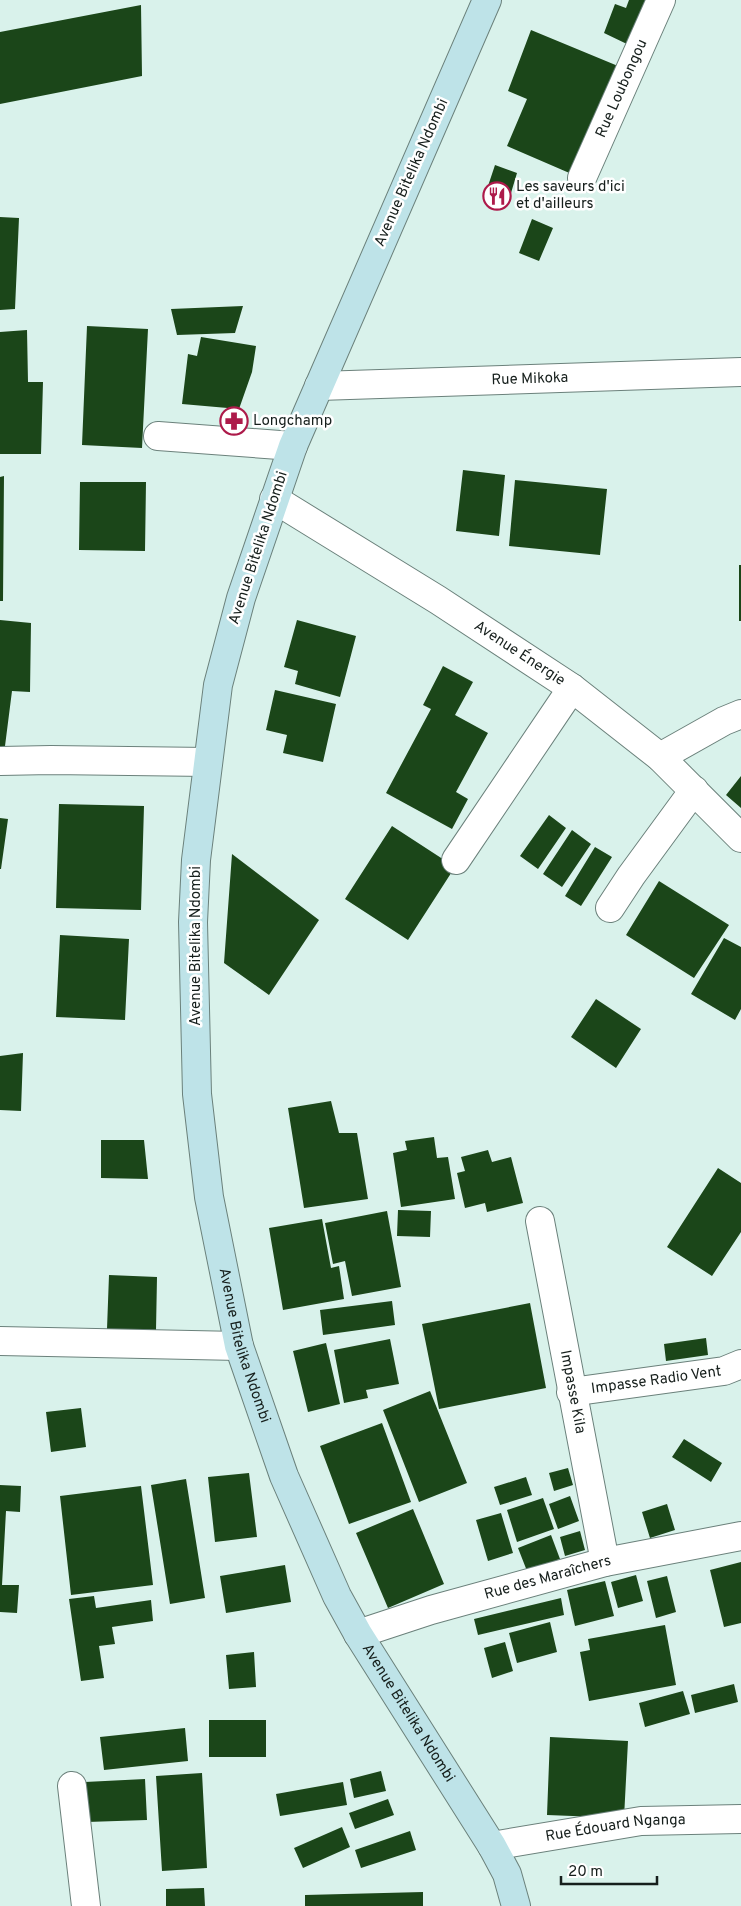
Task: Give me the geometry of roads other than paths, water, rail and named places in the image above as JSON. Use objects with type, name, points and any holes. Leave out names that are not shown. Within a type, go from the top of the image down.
[{"type":"street","name":"Avenue Bitelika Ndombi","points":[[487,0],[293,446],[241,598],[221,675],[208,762],[196,860],[193,922],[197,1094],[209,1196],[239,1346],[284,1476],[337,1596],[358,1634],[499,1859]]},
{"type":"street","name":"Rue Loubongou","points":[[582,178],[661,0]]},
{"type":"street","name":"Rue Mikoka","points":[[319,386],[741,372]]},
{"type":"street","points":[[158,436],[293,446]]},
{"type":"street","name":"Avenue Énergie","points":[[274,499],[438,600],[572,688],[660,757],[741,838]]},
{"type":"street","points":[[456,860],[572,688]]},
{"type":"street","points":[[660,757],[724,721],[741,714]]},
{"type":"street","points":[[0,761],[208,762]]},
{"type":"street","points":[[610,908],[694,790]]},
{"type":"street","name":"Impasse Kila","points":[[540,1221],[571,1392],[605,1562]]},
{"type":"street","points":[[0,1341],[239,1346]]},
{"type":"street","name":"Impasse Radio Vent","points":[[571,1392],[724,1371],[741,1364]]},
{"type":"street","name":"Rue des Maraîchers","points":[[358,1634],[431,1610],[605,1562],[741,1536]]},
{"type":"street","points":[[72,1786],[86,1906]]},
{"type":"street","name":"Rue Édouard Nganga","points":[[499,1859],[640,1820],[741,1819]]},
{"type":"street","points":[[496,1906],[499,1859]]},
{"type":"street","points":[[499,1859],[516,1906]]},
{"type":"street","points":[[499,1859],[534,1906]]},
{"type":"place","name":"Les saveurs d'ici et d'ailleurs","points":[[497,196]]},
{"type":"place","name":"Longchamp","points":[[234,421]]}]
